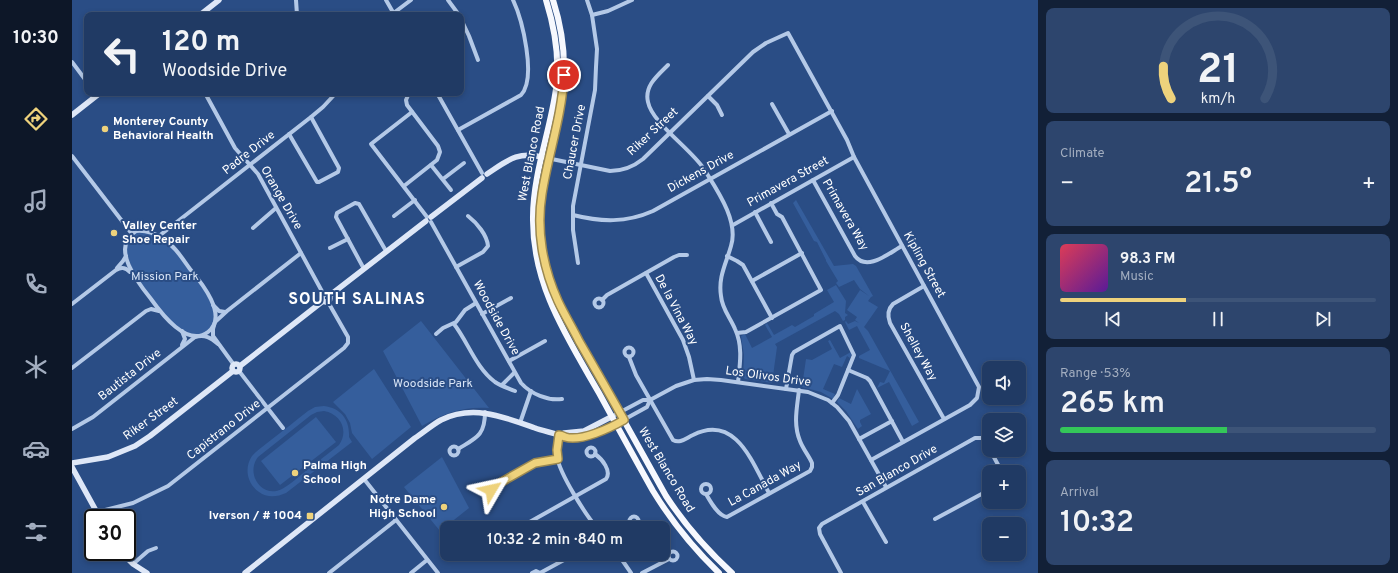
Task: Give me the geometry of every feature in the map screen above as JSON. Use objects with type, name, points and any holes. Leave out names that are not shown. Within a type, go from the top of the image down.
[{"type":"main road","name":"West Blanco Road","points":[[546,0],[554,29],[557,67],[556,89],[535,192],[533,217],[534,248],[541,278],[554,312],[611,417],[666,512],[689,543],[719,573]]},
{"type":"main road","name":"West Blanco Road","points":[[553,0],[562,36],[564,63],[563,88],[542,195],[540,229],[547,272],[558,302],[666,496],[680,517],[715,557],[732,573]]},
{"type":"street","points":[[204,12],[219,0]]},
{"type":"street","points":[[296,0],[298,12]]},
{"type":"street","points":[[386,0],[392,12]]},
{"type":"street","points":[[395,12],[410,0]]},
{"type":"street","points":[[448,0],[457,12]]},
{"type":"street","points":[[458,130],[520,95],[525,89],[527,71],[526,45],[523,26],[513,0]]},
{"type":"street","name":"Chaucer Drive","points":[[578,263],[573,230],[575,192],[582,165],[595,90],[597,49],[592,15],[587,0]]},
{"type":"street","points":[[592,15],[613,9],[632,0]]},
{"type":"street","points":[[464,25],[478,60]]},
{"type":"street","name":"Riker Street","points":[[72,463],[108,457],[135,446],[150,436],[484,175],[510,158],[518,155],[530,154],[610,171],[628,168],[643,159],[753,52],[774,39],[788,33]]},
{"type":"street","name":"Kipling Street","points":[[788,33],[832,111],[854,157],[979,387],[978,394],[974,402],[970,405],[871,460]]},
{"type":"street","points":[[72,62],[84,78]]},
{"type":"street","points":[[668,65],[652,81],[649,87],[647,99],[649,108],[670,133],[700,163],[726,209],[733,225],[733,239],[721,273],[720,294],[725,311],[737,333],[741,352],[738,382]]},
{"type":"street","points":[[72,115],[96,96]]},
{"type":"street","name":"Orange Drive","points":[[207,96],[235,148],[258,174],[348,337],[348,341]]},
{"type":"street","name":"Padre Drive","points":[[159,236],[311,117],[333,96]]},
{"type":"street","points":[[404,186],[440,156],[440,149],[406,102],[408,96]]},
{"type":"street","points":[[439,96],[484,175]]},
{"type":"street","points":[[708,96],[717,105],[722,115]]},
{"type":"street","points":[[772,104],[789,134]]},
{"type":"street","name":"Dickens Drive","points":[[573,215],[608,221],[635,218],[653,211],[832,111]]},
{"type":"street","name":"Woodside Drive","points":[[412,112],[371,144],[429,219],[509,361],[514,373],[521,383],[532,391],[554,400],[562,399]]},
{"type":"street","points":[[289,134],[317,182],[338,172],[339,168],[311,117]]},
{"type":"street","points":[[72,156],[132,234]]},
{"type":"street","name":"Primavera Street","points":[[733,225],[854,157]]},
{"type":"street","points":[[443,179],[464,163]]},
{"type":"street","points":[[431,165],[451,190]]},
{"type":"street","name":"Primavera Way","points":[[813,180],[858,260],[867,263],[872,262],[902,246]]},
{"type":"street","points":[[394,216],[415,200]]},
{"type":"street","points":[[364,269],[336,218],[336,214],[357,203],[360,205],[386,251]]},
{"type":"street","points":[[737,333],[746,332],[821,290],[782,217],[777,214],[771,203]]},
{"type":"street","points":[[253,228],[276,208]]},
{"type":"street","points":[[755,212],[771,242]]},
{"type":"street","points":[[456,267],[483,252],[488,246],[488,242],[477,223],[468,216]]},
{"type":"street","points":[[168,242],[166,234],[171,227]]},
{"type":"street","points":[[72,304],[116,270],[124,261],[126,255],[126,243],[136,231],[145,231],[159,236],[168,242],[205,288],[213,304],[220,312],[227,311],[301,253]]},
{"type":"street","points":[[330,248],[348,239]]},
{"type":"street","points":[[752,281],[802,254]]},
{"type":"street","points":[[126,255],[132,273],[168,321],[181,330],[191,334],[211,338],[218,344]]},
{"type":"street","points":[[602,300],[607,295],[674,257],[679,255],[687,255]]},
{"type":"street","points":[[727,256],[741,263],[772,318]]},
{"type":"street","points":[[116,270],[119,268],[124,268],[132,273]]},
{"type":"street","name":"De la Vina Way","points":[[646,273],[683,340],[689,357],[694,380]]},
{"type":"street","name":"Shelley Way","points":[[924,286],[893,304],[890,308],[888,316],[890,323],[944,420]]},
{"type":"street","points":[[146,311],[150,302],[149,297]]},
{"type":"street","points":[[482,314],[511,298]]},
{"type":"street","points":[[436,334],[443,328],[454,324],[465,310],[476,303]]},
{"type":"street","points":[[213,304],[214,336],[218,344],[283,428]]},
{"type":"street","points":[[72,368],[146,311],[153,309],[160,312]]},
{"type":"street","name":"Bautista Drive","points":[[72,429],[93,417],[192,339],[209,332],[218,319],[227,311]]},
{"type":"street","points":[[454,324],[464,337],[481,365],[493,380],[515,391]]},
{"type":"street","points":[[786,388],[792,355],[794,352],[840,326],[854,353],[854,357],[838,395],[832,403]]},
{"type":"street","points":[[181,330],[185,339],[181,348]]},
{"type":"street","name":"Capistrano Drive","points":[[108,509],[133,502],[168,486],[344,348],[348,341]]},
{"type":"street","points":[[509,361],[545,341]]},
{"type":"street","points":[[629,357],[633,368],[650,400],[675,441],[680,441],[698,432],[711,430],[723,431],[736,438],[745,450],[769,494]]},
{"type":"street","points":[[848,370],[869,379],[903,442]]},
{"type":"street","points":[[502,385],[514,373]]},
{"type":"street","name":"Los Olivos Drive","points":[[611,417],[643,400],[650,400],[676,386],[694,380],[714,379],[786,388],[816,394],[832,403],[845,416],[886,487]]},
{"type":"street","name":"La Canada Way","points":[[706,494],[708,499],[721,515],[726,517],[808,472],[812,467],[812,463],[799,439],[795,419],[799,390]]},
{"type":"street","points":[[520,423],[532,391]]},
{"type":"street","name":"Los Olivos Drive","points":[[616,424],[647,407],[650,400]]},
{"type":"street","points":[[458,449],[474,440],[482,432],[485,412]]},
{"type":"street","points":[[245,573],[441,420],[456,414],[485,412],[503,416],[544,432],[564,437],[588,435],[616,424]]},
{"type":"street","points":[[560,435],[588,429],[611,417]]},
{"type":"street","points":[[859,439],[892,421]]},
{"type":"street","points":[[560,435],[557,450],[561,468],[576,497],[592,521]]},
{"type":"street","name":"San Blanco Drive","points":[[842,573],[820,534],[819,530],[824,523],[975,438],[980,437],[982,438]]},
{"type":"street","points":[[532,521],[605,481],[608,477],[608,472],[601,459],[595,454]]},
{"type":"street","points":[[491,488],[535,463],[558,459]]},
{"type":"street","points":[[72,467],[95,509]]},
{"type":"street","points":[[364,479],[438,573]]},
{"type":"street","points":[[935,519],[982,494]]},
{"type":"street","points":[[863,502],[886,542]]},
{"type":"street","points":[[329,573],[396,520]]},
{"type":"street","points":[[133,564],[148,551],[156,548]]},
{"type":"street","points":[[411,573],[427,560]]},
{"type":"street","points":[[130,561],[146,573]]},
{"type":"street","points":[[532,573],[536,571],[540,573],[561,561]]},
{"type":"street","points":[[623,561],[631,573]]},
{"type":"street","points":[[642,573],[665,561]]},
{"type":"green space","points":[[796,200],[834,266],[853,264],[856,266],[873,296],[868,301],[878,307],[864,327],[868,331],[919,422],[912,426],[889,382],[877,388],[880,382],[884,383],[890,371],[859,358],[859,356],[870,350],[857,326],[849,330],[845,322],[846,321],[848,324],[855,321],[859,323],[855,320],[857,317],[847,310],[860,290],[869,296],[860,289],[854,280],[839,287],[836,283],[838,281],[817,242],[814,241],[793,203]]},
{"type":"green space","name":"Mission Park","points":[[140,231],[145,231],[167,242],[205,288],[214,309],[214,325],[207,333],[194,335],[176,327],[136,280],[126,251],[130,235]]},
{"type":"green space","points":[[836,285],[846,301],[845,313],[848,315],[845,317],[845,320],[843,321],[839,314],[835,311],[775,344],[777,347],[772,383],[745,379],[743,377],[744,355],[741,336],[745,334],[752,348],[772,337],[765,325],[767,323],[774,335],[792,325],[795,327],[834,302],[827,290]]},
{"type":"green space","name":"Woodside Park","points":[[421,321],[489,408],[471,408],[454,411],[438,417],[422,426],[383,351]]},
{"type":"green space","points":[[830,340],[840,358],[851,352],[852,354],[850,358],[847,356],[842,367],[834,364],[823,389],[835,394],[833,399],[821,392],[802,387],[806,359],[812,360],[832,349],[828,341]]},
{"type":"green space","points":[[374,369],[411,427],[372,459],[352,433],[350,423],[345,414],[333,402]]},
{"type":"green space","points":[[857,389],[871,414],[860,420],[862,426],[858,429],[846,411],[837,402],[839,398],[851,404]]},
{"type":"green space","points":[[315,407],[330,407],[340,412],[348,425],[349,437],[352,442],[286,493],[272,496],[262,494],[255,489],[249,480],[248,466],[252,456]],"holes":[[[324,411],[339,419],[342,424],[343,434],[339,445],[282,489],[268,491],[262,488],[253,471],[254,464],[258,457],[311,415]]]},
{"type":"green space","points":[[316,417],[336,442],[280,485],[261,461]]},
{"type":"green space","name":"Notre Dame High School","points":[[442,457],[469,508],[453,521],[440,521],[440,531],[404,487]]},
{"type":"place","name":"Monterey County Behavioral Health","points":[[105,129]]},
{"type":"place","name":"Valley Center Shoe Repair","points":[[114,233]]},
{"type":"place","name":"Palma High School","points":[[295,473]]},
{"type":"place","name":"Notre Dame High School","points":[[444,507]]},
{"type":"place","name":"Iverson / # 1004","points":[[310,516]]},
{"type":"district","name":"SOUTH SALINAS","points":[[357,300]]},
{"type":"route","points":[[491,490],[491,488],[535,463],[558,459],[557,450],[559,435],[564,437],[580,437],[595,434],[624,420],[558,302],[552,288],[544,260],[540,229],[542,195],[563,88],[564,75]]}]
